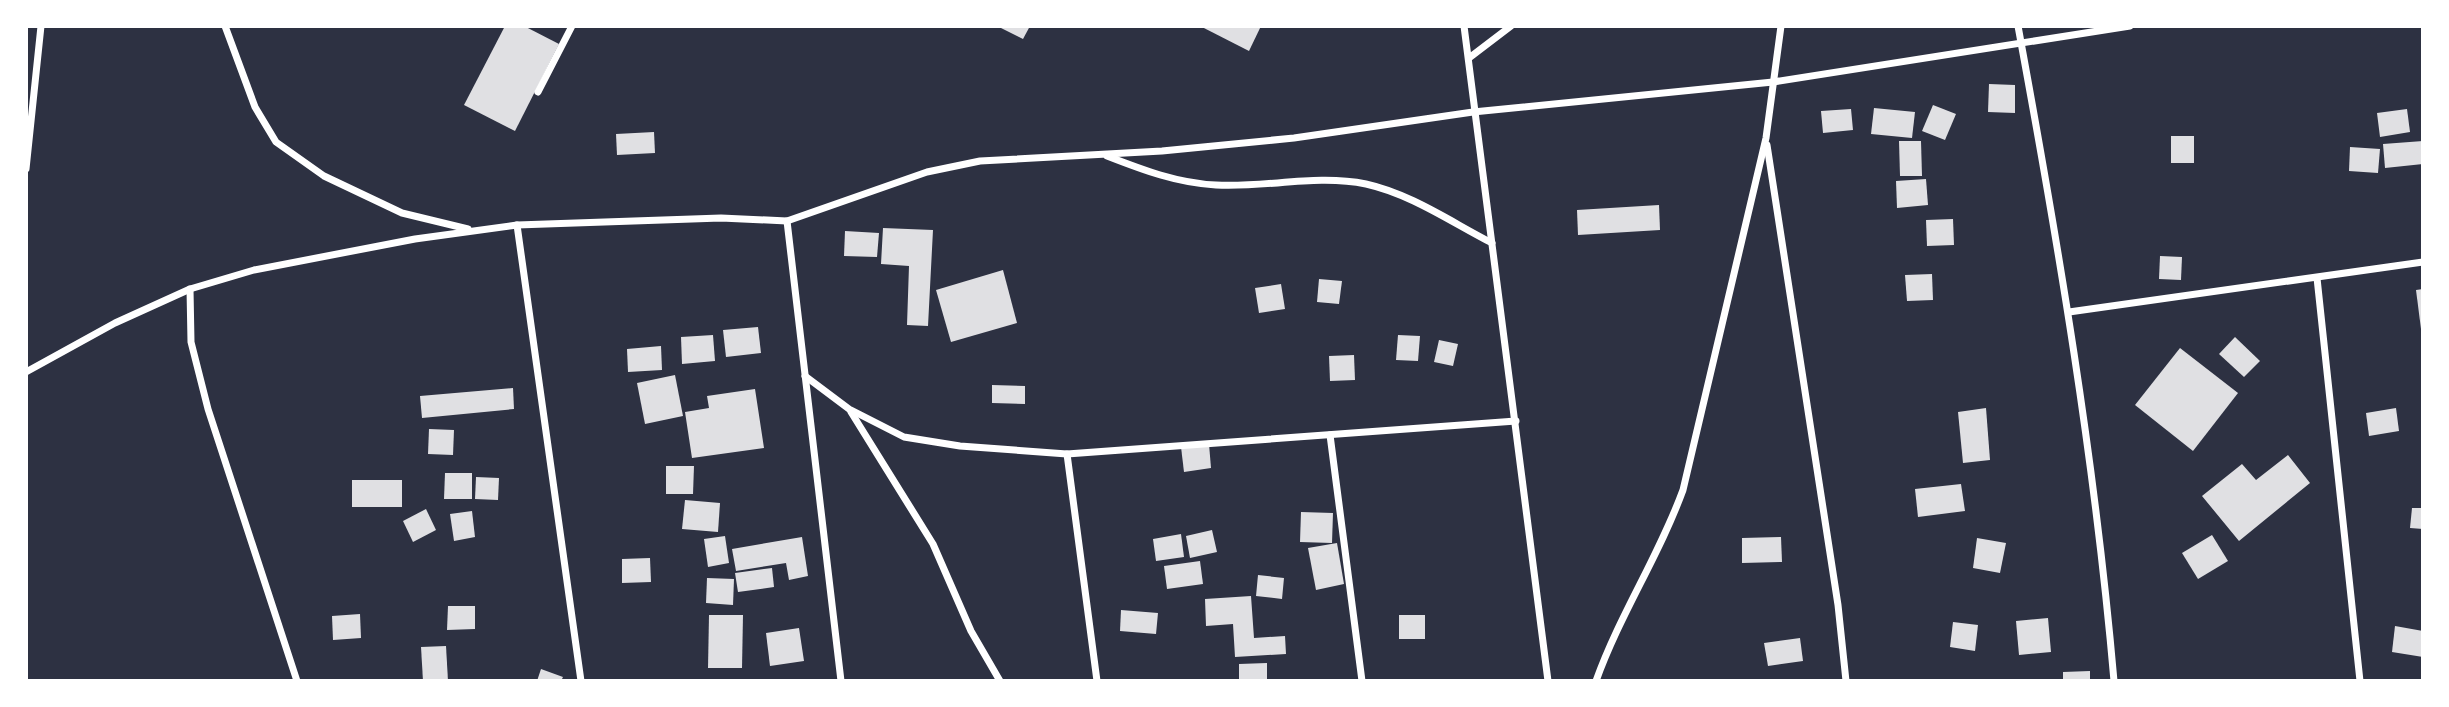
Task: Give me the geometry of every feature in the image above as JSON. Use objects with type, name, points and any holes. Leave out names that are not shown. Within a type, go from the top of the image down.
[{"type":"street","points":[[26,169],[41,26]]},
{"type":"street","points":[[225,26],[255,107],[276,142],[324,176],[402,213],[476,231]]},
{"type":"street","points":[[538,92],[572,26]]},
{"type":"street","points":[[1464,26],[1473,112],[1517,421],[1548,681]]},
{"type":"street","points":[[1469,58],[1511,26]]},
{"type":"street","points":[[1596,681],[1612,637],[1665,539],[1683,490],[1766,138],[1781,26]]},
{"type":"street","points":[[2018,26],[2069,312],[2106,590],[2114,681]]},
{"type":"street","points":[[26,372],[115,323],[190,289],[320,256],[517,225],[721,218],[786,221],[940,170],[980,162],[1103,155],[1294,138],[1473,112],[1773,82],[2130,26]]},
{"type":"street","points":[[1766,138],[1838,605],[1846,681]]},
{"type":"street","points":[[1103,155],[1162,177],[1218,186],[1329,181],[1363,183],[1395,192],[1492,243]]},
{"type":"street","points":[[786,221],[841,681]]},
{"type":"street","points":[[517,225],[580,681]]},
{"type":"street","points":[[2069,312],[2423,262]]},
{"type":"street","points":[[2317,278],[2360,681]]},
{"type":"street","points":[[190,289],[191,342],[208,409],[297,681]]},
{"type":"street","points":[[805,376],[849,409],[904,437],[960,446],[1067,454],[1517,421]]},
{"type":"street","points":[[849,409],[933,544],[977,642],[1000,681]]},
{"type":"street","points":[[1330,435],[1362,681]]},
{"type":"street","points":[[1067,454],[1097,681]]},
{"type":"building","points":[[505,26],[524,26],[559,44],[515,131],[464,105]]},
{"type":"building","points":[[997,26],[1030,26],[1023,39]]},
{"type":"building","points":[[1200,26],[1261,26],[1249,51]]},
{"type":"building","points":[[1989,84],[2015,85],[2015,113],[1988,112]]},
{"type":"building","points":[[1933,105],[1956,114],[1945,140],[1922,131]]},
{"type":"building","points":[[1874,108],[1915,112],[1912,138],[1871,134]]},
{"type":"building","points":[[1851,109],[1853,130],[1823,133],[1821,111]]},
{"type":"building","points":[[2407,109],[2410,132],[2380,137],[2377,113]]},
{"type":"building","points":[[654,132],[655,153],[617,155],[616,134]]},
{"type":"building","points":[[2171,136],[2194,136],[2194,163],[2171,163]]},
{"type":"building","points":[[1899,141],[1921,141],[1922,176],[1900,176]]},
{"type":"building","points":[[2423,141],[2423,164],[2385,168],[2383,144]]},
{"type":"building","points":[[2350,147],[2380,149],[2378,173],[2349,171]]},
{"type":"building","points":[[1926,179],[1928,205],[1897,208],[1896,181]]},
{"type":"building","points":[[1659,205],[1660,230],[1578,235],[1577,210]]},
{"type":"building","points":[[1953,219],[1954,245],[1927,246],[1926,220]]},
{"type":"building","points":[[883,228],[933,230],[928,326],[907,325],[909,266],[881,264]]},
{"type":"building","points":[[845,231],[879,233],[877,257],[844,256]]},
{"type":"building","points":[[2160,256],[2182,257],[2181,280],[2159,279]]},
{"type":"building","points":[[1003,270],[1017,323],[951,342],[936,290]]},
{"type":"building","points":[[1932,274],[1933,300],[1907,301],[1905,275]]},
{"type":"building","points":[[1319,279],[1342,281],[1339,304],[1317,302]]},
{"type":"building","points":[[1281,284],[1285,309],[1259,313],[1255,288]]},
{"type":"building","points":[[2423,289],[2423,329],[2421,329],[2416,290]]},
{"type":"building","points":[[758,327],[761,353],[726,357],[723,330]]},
{"type":"building","points":[[713,335],[715,361],[682,364],[681,337]]},
{"type":"building","points":[[1398,335],[1420,336],[1418,361],[1396,360]]},
{"type":"building","points":[[2235,337],[2260,361],[2244,377],[2219,354]]},
{"type":"building","points":[[1439,340],[1458,344],[1453,366],[1434,362]]},
{"type":"building","points":[[661,346],[662,370],[628,372],[627,349]]},
{"type":"building","points":[[2180,348],[2238,393],[2193,451],[2135,405]]},
{"type":"building","points":[[1354,355],[1355,380],[1330,381],[1329,356]]},
{"type":"building","points":[[675,375],[683,416],[645,424],[637,383]]},
{"type":"building","points":[[992,385],[1025,386],[1025,404],[992,403]]},
{"type":"building","points":[[513,388],[514,409],[422,418],[420,396]]},
{"type":"building","points":[[755,389],[764,448],[692,458],[685,412],[709,408],[707,396]]},
{"type":"building","points":[[1986,408],[1990,460],[1963,463],[1958,412]]},
{"type":"building","points":[[2396,408],[2399,431],[2369,436],[2366,413]]},
{"type":"building","points":[[429,429],[454,430],[453,455],[428,454]]},
{"type":"building","points":[[1209,444],[1211,468],[1184,472],[1181,447]]},
{"type":"building","points":[[2288,455],[2310,483],[2239,541],[2202,496],[2242,464],[2256,480]]},
{"type":"building","points":[[666,466],[694,466],[693,494],[666,494]]},
{"type":"building","points":[[445,473],[472,473],[472,499],[444,499]]},
{"type":"building","points":[[476,477],[499,478],[498,500],[475,499]]},
{"type":"building","points":[[352,480],[402,480],[402,507],[352,507]]},
{"type":"building","points":[[1961,484],[1965,511],[1918,517],[1915,489]]},
{"type":"building","points":[[685,500],[720,503],[718,532],[682,529]]},
{"type":"building","points":[[2412,508],[2423,508],[2423,529],[2410,528]]},
{"type":"building","points":[[426,509],[436,530],[413,542],[403,521]]},
{"type":"building","points":[[472,511],[475,537],[454,541],[450,514]]},
{"type":"building","points":[[1301,512],[1333,513],[1332,543],[1300,542]]},
{"type":"building","points":[[1212,530],[1217,552],[1190,558],[1186,536]]},
{"type":"building","points":[[1181,534],[1184,557],[1156,561],[1153,539]]},
{"type":"building","points":[[2212,535],[2228,561],[2198,579],[2182,553]]},
{"type":"building","points":[[725,536],[729,563],[708,567],[704,539]]},
{"type":"building","points":[[802,537],[808,576],[789,580],[786,563],[736,571],[732,549]]},
{"type":"building","points":[[1781,537],[1782,562],[1742,563],[1742,538]]},
{"type":"building","points":[[1977,538],[2006,543],[2000,573],[1973,568]]},
{"type":"building","points":[[1337,543],[1344,584],[1316,590],[1308,548]]},
{"type":"building","points":[[650,558],[651,582],[622,583],[622,559]]},
{"type":"building","points":[[1200,561],[1203,584],[1167,589],[1164,566]]},
{"type":"building","points":[[772,568],[774,587],[738,592],[735,573]]},
{"type":"building","points":[[1258,575],[1284,578],[1282,599],[1256,596]]},
{"type":"building","points":[[707,578],[734,579],[733,605],[706,603]]},
{"type":"building","points":[[1251,596],[1254,638],[1285,636],[1286,654],[1235,657],[1233,624],[1206,626],[1205,599]]},
{"type":"building","points":[[448,606],[475,606],[475,629],[447,630]]},
{"type":"building","points":[[1121,610],[1158,613],[1156,634],[1120,631]]},
{"type":"building","points":[[360,614],[361,638],[333,640],[332,616]]},
{"type":"building","points":[[709,615],[743,615],[742,668],[708,668]]},
{"type":"building","points":[[1399,615],[1425,615],[1425,639],[1399,639]]},
{"type":"building","points":[[2048,618],[2051,652],[2019,655],[2016,621]]},
{"type":"building","points":[[1953,622],[1978,625],[1975,651],[1950,647]]},
{"type":"building","points":[[2395,626],[2423,631],[2423,657],[2392,652]]},
{"type":"building","points":[[799,628],[804,661],[770,666],[766,633]]},
{"type":"building","points":[[1800,638],[1803,661],[1768,666],[1764,643]]},
{"type":"building","points":[[446,646],[448,681],[423,681],[421,647]]},
{"type":"building","points":[[1267,663],[1267,681],[1239,681],[1239,664]]},
{"type":"building","points":[[541,669],[563,677],[561,681],[537,681]]},
{"type":"building","points":[[2090,671],[2090,681],[2063,681],[2063,672]]}]
